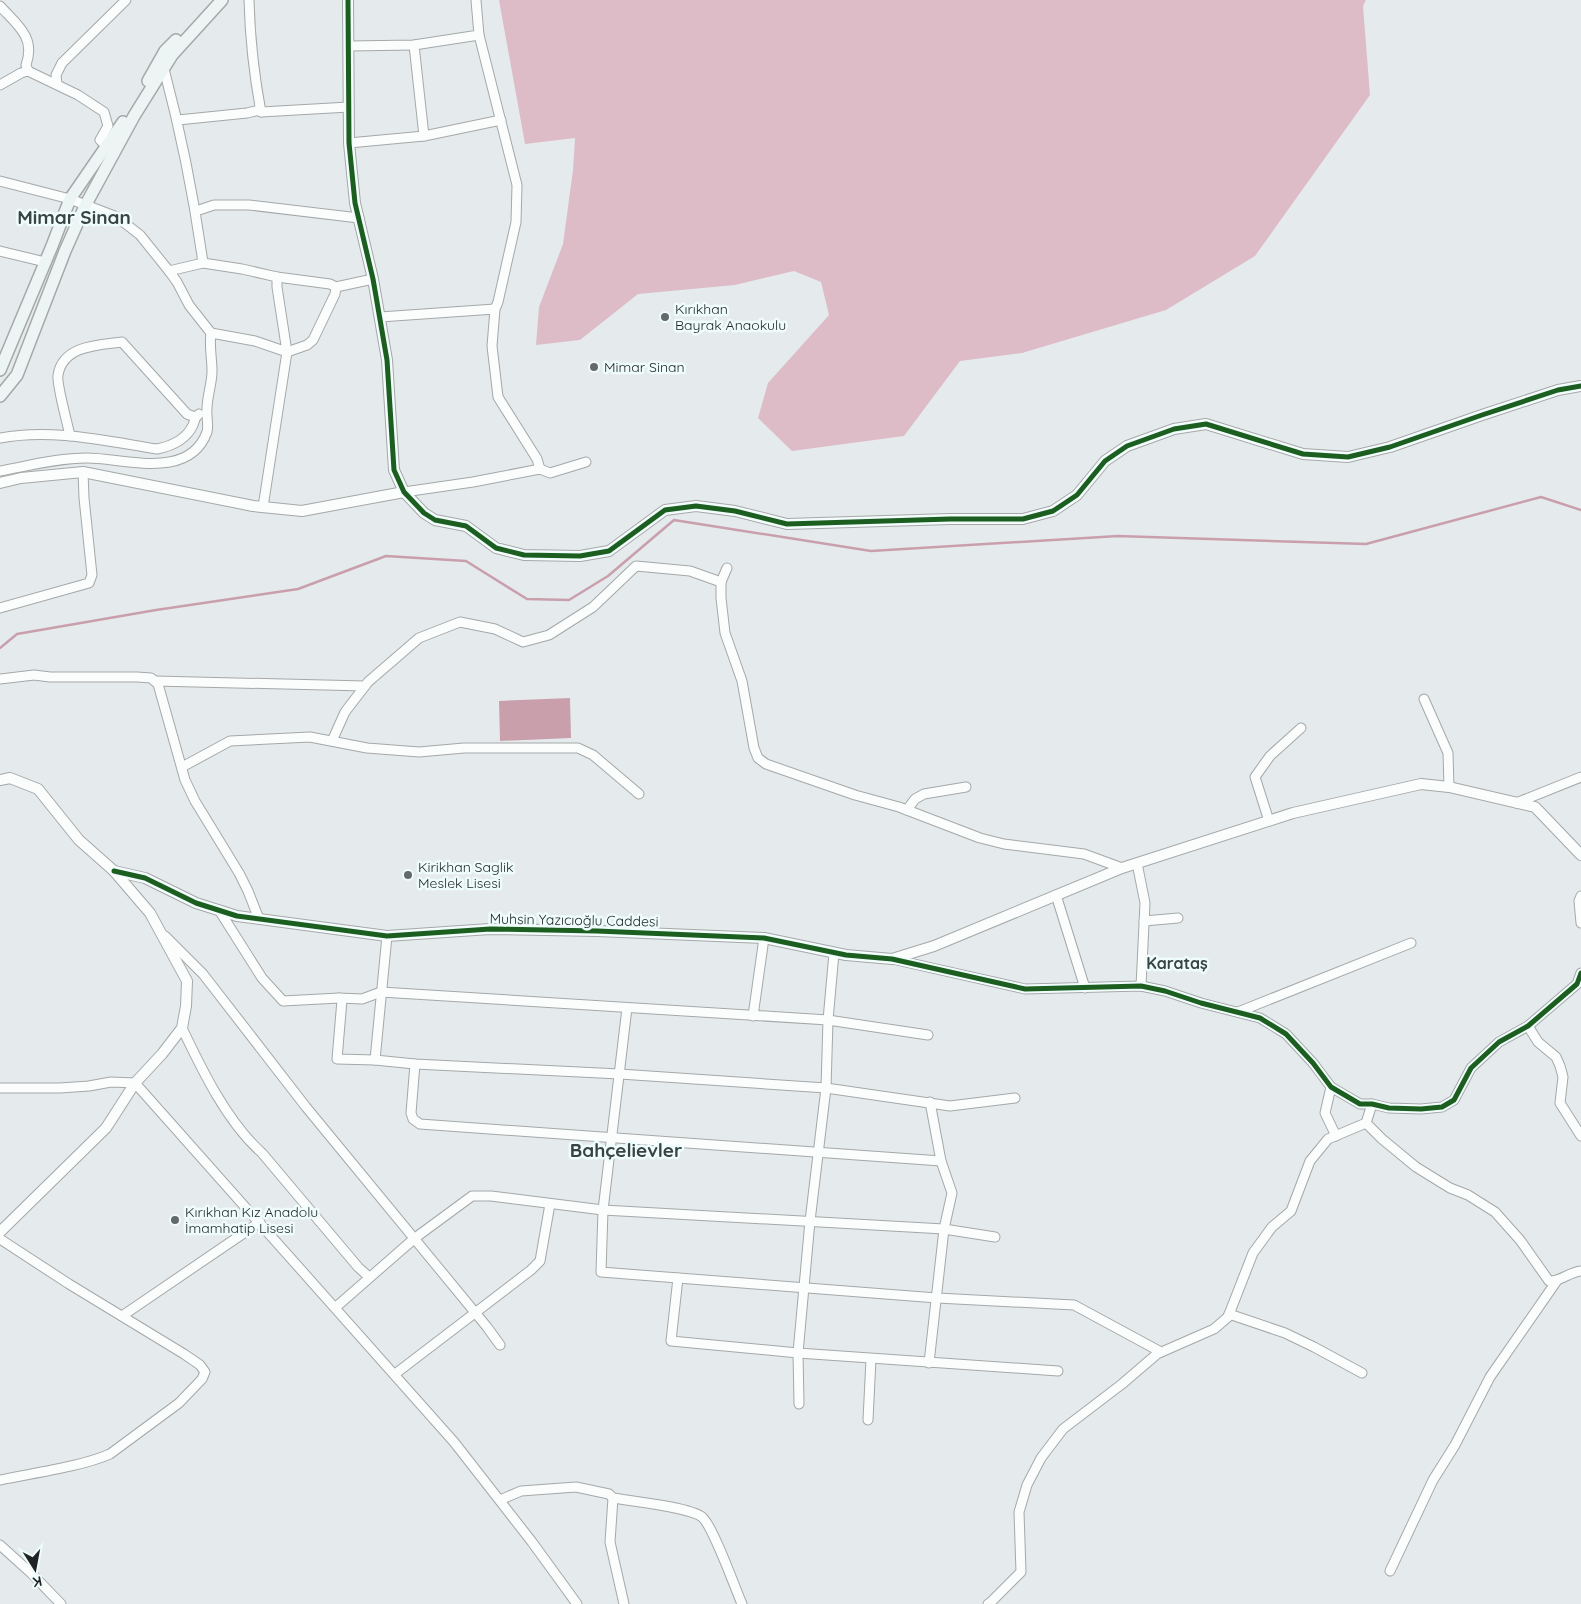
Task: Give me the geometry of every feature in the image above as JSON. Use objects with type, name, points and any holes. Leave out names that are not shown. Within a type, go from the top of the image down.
[{"type":"main road","points":[[0,370],[46,262],[70,199],[129,114],[165,51],[214,0]]},
{"type":"main road","points":[[0,396],[17,375],[65,251],[85,206],[134,116],[172,55],[222,0]]},
{"type":"street","points":[[57,84],[56,75],[62,63],[126,0]]},
{"type":"street","points":[[249,0],[256,88],[261,112]]},
{"type":"street","points":[[348,0],[349,143],[355,203],[373,279],[387,360],[394,470],[404,492],[424,513],[435,520],[466,526],[496,548],[524,555],[580,556],[609,550],[665,510],[696,506],[735,511],[787,524],[950,519],[1023,519],[1053,511],[1071,499],[1105,461],[1127,446],[1174,429],[1206,424],[1303,454],[1348,457],[1390,447],[1558,390],[1581,386]]},
{"type":"street","points":[[476,0],[478,35],[517,185],[516,222],[495,308],[492,346],[498,397],[538,459],[540,469]]},
{"type":"street","points":[[0,6],[27,37],[29,46],[26,65],[28,71]]},
{"type":"street","points":[[349,46],[414,45],[478,35]]},
{"type":"street","points":[[414,45],[424,136]]},
{"type":"street","points":[[164,69],[178,120],[196,211],[203,263]]},
{"type":"street","points":[[0,85],[28,71],[78,95],[104,112],[108,126],[100,140],[107,146]]},
{"type":"street","points":[[178,120],[260,110],[261,112],[349,107]]},
{"type":"street","points":[[349,143],[424,136],[501,120]]},
{"type":"street","points":[[0,180],[70,199],[117,217],[140,235],[177,282],[189,305],[211,333],[255,341],[287,352],[307,345],[313,340],[335,294],[336,287]]},
{"type":"street","points":[[196,211],[214,205],[249,206],[359,218]]},
{"type":"street","points":[[0,251],[46,262]]},
{"type":"street","points":[[169,271],[203,263],[277,277],[330,284],[336,287],[373,279]]},
{"type":"street","points":[[263,507],[287,352],[276,287],[277,277]]},
{"type":"street","points":[[380,317],[495,308]]},
{"type":"street","points":[[0,471],[51,461],[87,458],[136,464],[180,460],[198,448],[208,430],[206,408],[212,372],[211,333]]},
{"type":"street","points":[[70,436],[57,376],[64,359],[71,353],[95,345],[122,342],[188,414],[195,417]]},
{"type":"street","points":[[0,438],[24,434],[70,436],[157,448],[169,446],[183,439],[194,424],[195,417],[206,408]]},
{"type":"street","points":[[0,483],[22,478],[83,472],[263,507],[302,511],[540,469],[550,474],[586,462]]},
{"type":"street","points":[[0,608],[89,583],[92,575],[83,472]]},
{"type":"street","points":[[332,741],[345,712],[365,686],[419,638],[460,622],[495,629],[524,642],[549,635],[593,607],[636,566],[690,571],[721,582]]},
{"type":"street","points":[[727,568],[721,582],[725,633],[742,681],[754,748],[758,758],[766,764],[907,810],[957,830],[1004,844],[1084,854],[1122,868]]},
{"type":"street","points":[[0,679],[34,676],[63,678],[137,677],[151,678],[158,684],[185,780],[194,801],[239,873],[259,919]]},
{"type":"street","points":[[154,681],[365,686]]},
{"type":"street","points":[[1424,699],[1448,753],[1449,787]]},
{"type":"street","points":[[1268,821],[1256,777],[1270,756],[1300,728]]},
{"type":"street","points":[[182,767],[230,741],[310,737],[367,748],[419,752],[464,748],[578,748],[594,755],[639,794]]},
{"type":"street","points":[[1516,803],[1581,777]]},
{"type":"street","name":"Muhsin Yazıcıoğlu Caddesi","points":[[0,780],[10,778],[38,789],[79,840],[114,871],[145,878],[196,903],[237,916],[387,936],[490,929],[597,931],[764,938],[846,955],[892,959]]},
{"type":"street","points":[[892,959],[934,946],[1137,863],[1293,813],[1421,784],[1449,787],[1536,807],[1581,855]]},
{"type":"street","points":[[907,810],[915,798],[924,794],[966,787]]},
{"type":"street","points":[[1137,863],[1145,903],[1141,986]]},
{"type":"street","points":[[0,1232],[106,1128],[135,1083],[162,1054],[182,1028],[186,1006],[187,981],[150,913],[114,871]]},
{"type":"street","points":[[1056,895],[1085,988]]},
{"type":"street","points":[[1581,896],[1579,902],[1581,923]]},
{"type":"street","points":[[219,910],[262,978],[283,1001],[339,998],[362,999],[381,992],[828,1020],[928,1035]]},
{"type":"street","points":[[1144,921],[1178,918]]},
{"type":"street","points":[[159,931],[203,974],[306,1107],[476,1312],[500,1345]]},
{"type":"street","points":[[375,1060],[387,936]]},
{"type":"street","points":[[753,1016],[764,938]]},
{"type":"street","points":[[1238,1012],[1411,943]]},
{"type":"street","points":[[799,1404],[798,1353],[810,1221],[826,1088],[828,1020],[834,953]]},
{"type":"street","points":[[892,959],[1025,989],[1141,986],[1165,990],[1260,1018],[1286,1034],[1313,1062],[1331,1087],[1360,1104],[1372,1104],[1390,1108],[1421,1109],[1442,1106],[1454,1100],[1471,1068],[1499,1042],[1528,1026],[1577,984],[1581,973]]},
{"type":"street","points":[[339,998],[342,1000],[337,1059],[620,1074],[826,1088],[950,1106],[1015,1098]]},
{"type":"street","points":[[626,1008],[620,1074],[603,1210],[601,1272],[937,1298],[1074,1305],[1161,1352]]},
{"type":"street","points":[[1528,1026],[1538,1042],[1556,1057],[1563,1076],[1560,1103],[1581,1136]]},
{"type":"street","points":[[182,1028],[206,1076],[248,1140],[358,1267],[369,1277]]},
{"type":"street","points":[[415,1064],[411,1114],[413,1119],[420,1124],[941,1161]]},
{"type":"street","points":[[0,1088],[60,1088],[111,1082],[135,1083],[454,1442],[500,1500],[577,1604]]},
{"type":"street","points":[[1331,1087],[1325,1113],[1336,1136]]},
{"type":"street","points":[[929,1362],[944,1229],[952,1193],[941,1161],[930,1102]]},
{"type":"street","points":[[988,1604],[1021,1572],[1019,1512],[1027,1485],[1041,1458],[1062,1429],[1161,1352],[1214,1329],[1229,1314],[1253,1253],[1272,1227],[1291,1211],[1310,1161],[1328,1139],[1366,1123],[1372,1104]]},
{"type":"street","points":[[1366,1123],[1416,1167],[1495,1212],[1520,1240],[1549,1281],[1556,1282]]},
{"type":"street","points":[[336,1307],[415,1238],[472,1196],[491,1196],[603,1210],[944,1229],[995,1237]]},
{"type":"street","points":[[395,1374],[540,1261],[550,1204]]},
{"type":"street","points":[[122,1316],[260,1222]]},
{"type":"street","points":[[0,1239],[200,1365],[204,1372],[202,1379],[179,1403],[110,1454],[77,1464],[0,1480]]},
{"type":"street","points":[[1390,1571],[1433,1480],[1455,1445],[1490,1377],[1556,1282],[1569,1274],[1581,1271]]},
{"type":"street","points":[[678,1278],[671,1341],[798,1353],[1058,1371]]},
{"type":"street","points":[[1229,1314],[1285,1333],[1362,1373]]},
{"type":"street","points":[[868,1420],[871,1358]]},
{"type":"street","points":[[500,1500],[521,1491],[576,1487],[609,1494],[613,1498],[691,1511],[703,1518],[711,1530],[742,1604]]},
{"type":"street","points":[[613,1498],[610,1542],[624,1604]]},
{"type":"street","points":[[0,1544],[61,1604]]},
{"type":"shaded area","points":[[499,0],[1366,0],[1363,6],[1370,95],[1255,256],[1166,310],[1022,353],[960,361],[904,436],[792,451],[758,418],[768,383],[829,315],[821,282],[794,271],[735,285],[638,294],[580,340],[536,345],[539,307],[563,244],[573,170],[575,138],[525,144]]},
{"type":"shaded area","points":[[570,698],[571,738],[500,741],[499,701]]},
{"type":"waterway","points":[[0,648],[17,634],[156,610],[298,589],[386,556],[466,561],[527,599],[569,600],[608,576],[674,520],[871,551],[1118,536],[1366,544],[1541,497],[1581,510]]},
{"type":"cycle path","points":[[348,0],[349,143],[355,203],[373,279],[387,360],[394,470],[404,492],[424,513],[435,520],[466,526],[496,548],[524,555],[580,556],[609,551],[665,510],[696,506],[735,511],[787,524],[950,519],[1023,519],[1053,511],[1077,495],[1105,461],[1127,446],[1174,429],[1206,424],[1303,454],[1348,457],[1390,447],[1558,390],[1581,386]]},
{"type":"cycle path","points":[[114,871],[145,878],[196,903],[237,916],[387,936],[490,929],[597,931],[764,938],[846,955],[892,959],[1025,989],[1141,986],[1260,1018],[1286,1034],[1313,1063],[1331,1087],[1360,1104],[1372,1104],[1389,1108],[1421,1109],[1442,1107],[1454,1100],[1471,1068],[1499,1042],[1528,1026],[1577,984],[1581,973]]},
{"type":"place","name":"Kırıkhan Bayrak Anaokulu","points":[[665,317]]},
{"type":"place","name":"Mimar Sinan","points":[[594,367]]},
{"type":"place","name":"Kirikhan Saglik Meslek Lisesi","points":[[408,875]]},
{"type":"place","name":"Kırıkhan Kız Anadolu İmamhatip Lisesi","points":[[175,1220]]},
{"type":"district","name":"Mimar Sinan","points":[[74,217]]},
{"type":"district","name":"Karataş","points":[[1177,963]]},
{"type":"district","name":"Bahçelievler","points":[[626,1150]]}]
